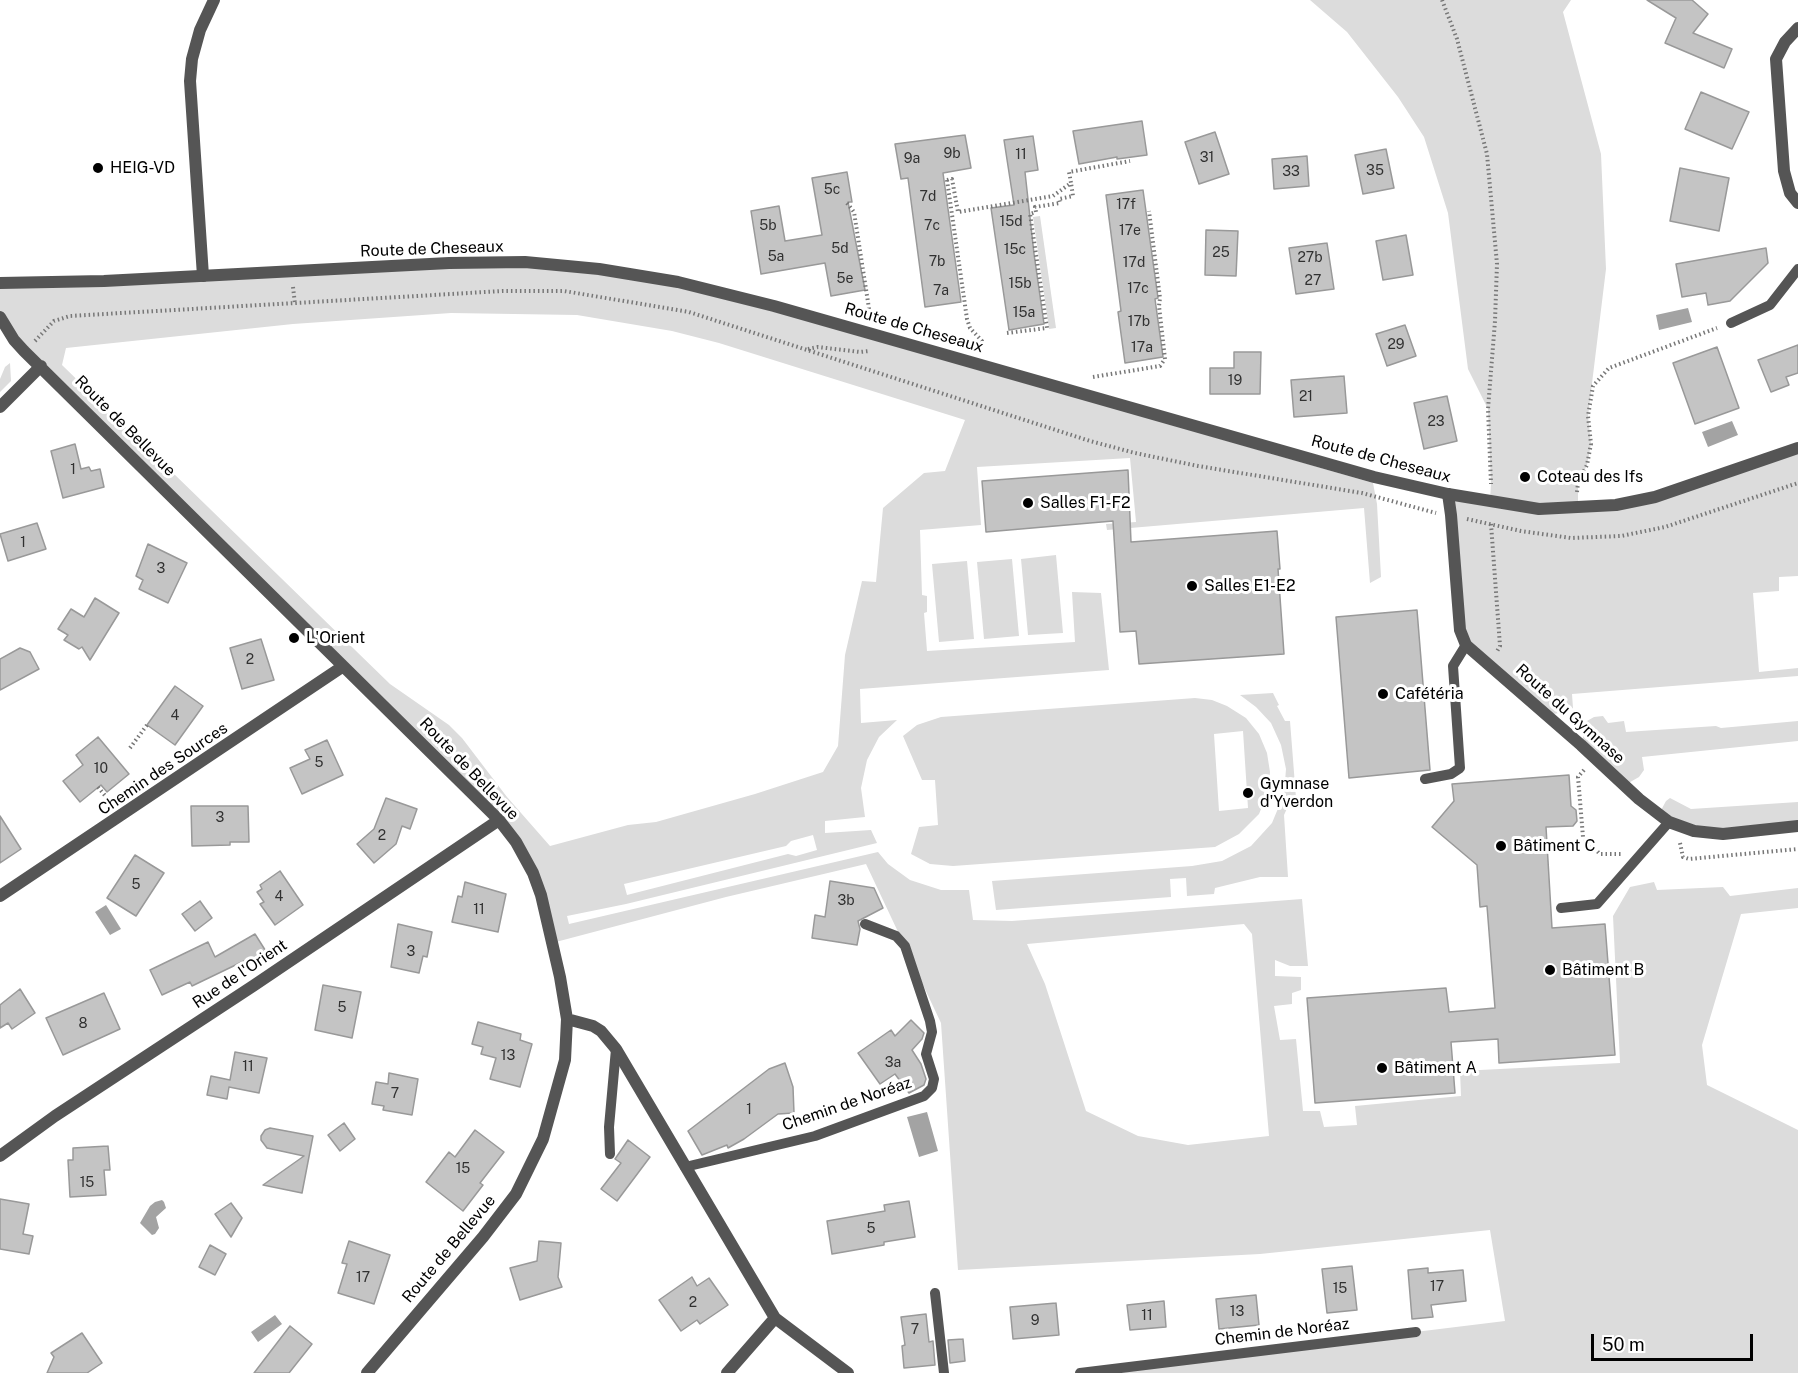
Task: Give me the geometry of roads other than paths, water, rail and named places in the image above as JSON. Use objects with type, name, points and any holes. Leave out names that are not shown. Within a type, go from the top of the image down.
[{"type":"street","points":[[202,276],[190,81],[192,59],[200,30],[214,0]]},
{"type":"street","points":[[1798,28],[1785,42],[1776,59],[1784,171],[1790,194],[1798,204]]},
{"type":"street","name":"Route de Cheseaux","points":[[0,283],[94,282],[449,263],[525,262],[598,269],[678,282],[774,306],[1374,477],[1448,494],[1539,508],[1616,505],[1655,497],[1798,448]]},
{"type":"street","name":"Route de Bellevue","points":[[0,317],[14,340],[499,820],[516,842],[533,873],[560,976],[567,1019],[565,1060],[543,1139],[516,1194],[483,1237],[367,1373]]},
{"type":"street","points":[[0,407],[41,366]]},
{"type":"street","points":[[1448,494],[1460,630],[1466,645]]},
{"type":"street","name":"Route du Gymnase","points":[[1466,645],[1669,822],[1694,831],[1723,834],[1798,826]]},
{"type":"street","name":"Chemin des Sources","points":[[0,896],[342,667]]},
{"type":"street","name":"Rue de l'Orient","points":[[0,1156],[54,1116],[243,993],[499,820]]},
{"type":"street","points":[[567,1019],[593,1026],[601,1031],[616,1049],[775,1317],[848,1373]]},
{"type":"street","points":[[727,1373],[775,1317]]},
{"type":"lane","points":[[1731,323],[1770,305],[1798,269]]},
{"type":"lane","points":[[1425,778],[1451,774],[1460,768],[1453,666],[1466,645]]},
{"type":"lane","points":[[1561,908],[1597,904],[1669,822]]},
{"type":"lane","name":"Chemin de Noréaz","points":[[685,1167],[815,1136],[924,1096],[932,1088],[934,1079],[926,1054],[932,1032],[930,1021],[905,946],[896,936],[865,924]]},
{"type":"lane","points":[[610,1154],[609,1127],[616,1049]]},
{"type":"lane","points":[[935,1293],[944,1373]]},
{"type":"lane","name":"Chemin de Noréaz","points":[[1080,1373],[1416,1332]]},
{"type":"place","name":"HEIG-VD","points":[[98,168]]},
{"type":"place","name":"Coteau des Ifs","points":[[1525,477]]},
{"type":"place","name":"Salles F1-F2","points":[[1028,503]]},
{"type":"place","name":"Salles E1-E2","points":[[1192,586]]},
{"type":"place","name":"L'Orient","points":[[294,638]]},
{"type":"place","name":"Cafétéria","points":[[1383,694]]},
{"type":"place","name":"Gymnase d'Yverdon","points":[[1248,793]]},
{"type":"place","name":"Bâtiment C","points":[[1501,846]]},
{"type":"place","name":"Bâtiment B","points":[[1550,970]]},
{"type":"place","name":"Bâtiment A","points":[[1382,1068]]}]
